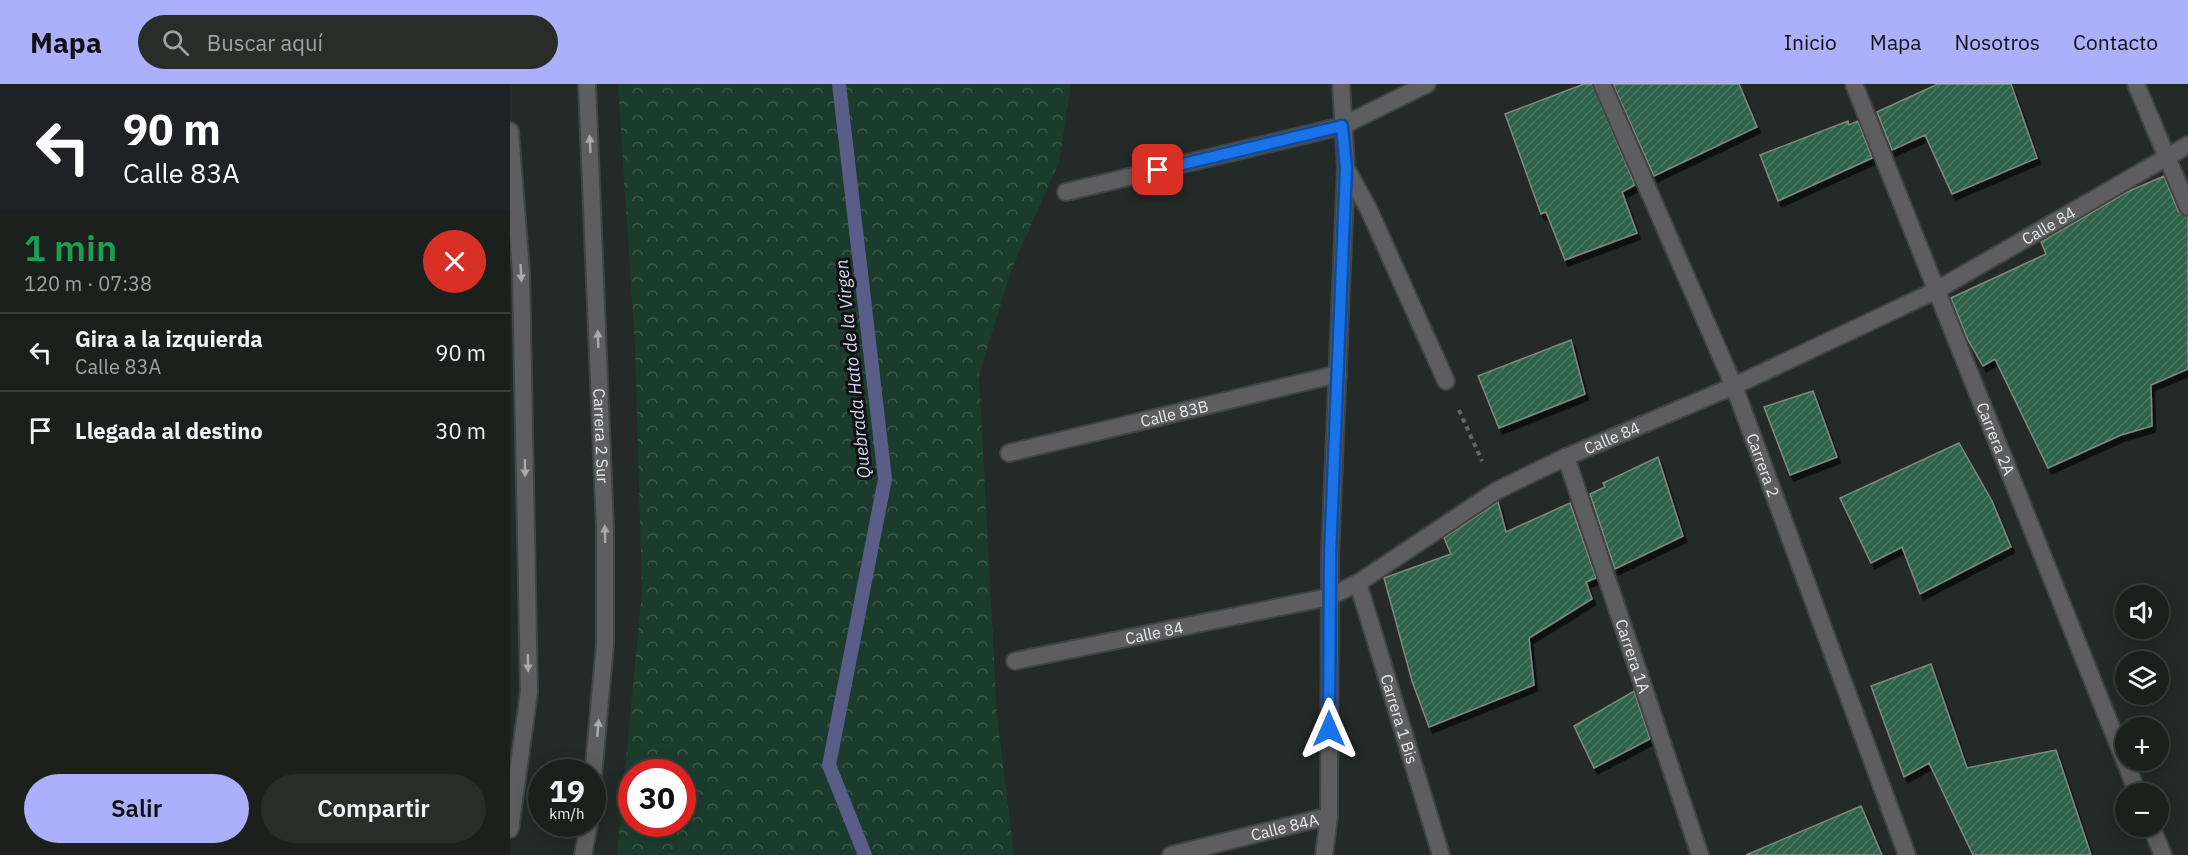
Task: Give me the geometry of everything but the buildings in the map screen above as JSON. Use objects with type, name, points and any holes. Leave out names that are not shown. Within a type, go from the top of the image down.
[{"type":"street","name":"Carrera 2 Sur","points":[[587,84],[605,541],[605,644],[595,759]]},
{"type":"street","points":[[1324,855],[1329,816],[1329,597],[1346,168],[1341,84]]},
{"type":"street","points":[[1066,192],[1342,126],[1427,84]]},
{"type":"street","name":"Carrera 2","points":[[1602,84],[1734,386],[1906,855]]},
{"type":"street","name":"Carrera 2A","points":[[1854,84],[2134,783]]},
{"type":"street","points":[[2136,84],[2188,207]]},
{"type":"street","points":[[510,131],[521,273],[529,692],[510,829]]},
{"type":"street","name":"Calle 84","points":[[1015,661],[1329,597],[1358,583],[1496,491],[1566,457],[1734,386],[1935,291],[2188,145]]},
{"type":"street","points":[[1346,168],[1368,208],[1446,381]]},
{"type":"street","name":"Calle 83B","points":[[1009,453],[1338,374]]},
{"type":"street","name":"Carrera 1A","points":[[1566,457],[1700,855]]},
{"type":"street","name":"Carrera 1 Bis","points":[[1358,583],[1442,855]]},
{"type":"street","name":"Calle 84A","points":[[1171,855],[1329,816]]},
{"type":"street","points":[[583,855],[586,837]]},
{"type":"street","points":[[2156,837],[2163,855]]},
{"type":"path","points":[[1446,381],[1496,491]]},
{"type":"green space","points":[[618,84],[1071,84],[1059,162],[1012,268],[979,374],[997,716],[1014,855],[617,855],[619,837],[696,837],[696,759],[626,759],[642,592],[635,346]]},
{"type":"waterway","name":"Quebrada Hato de la Virgen","points":[[839,84],[885,479],[829,765],[865,855]]},
{"type":"route","points":[[1158,170],[1342,126],[1346,168],[1330,556],[1329,729]]}]
